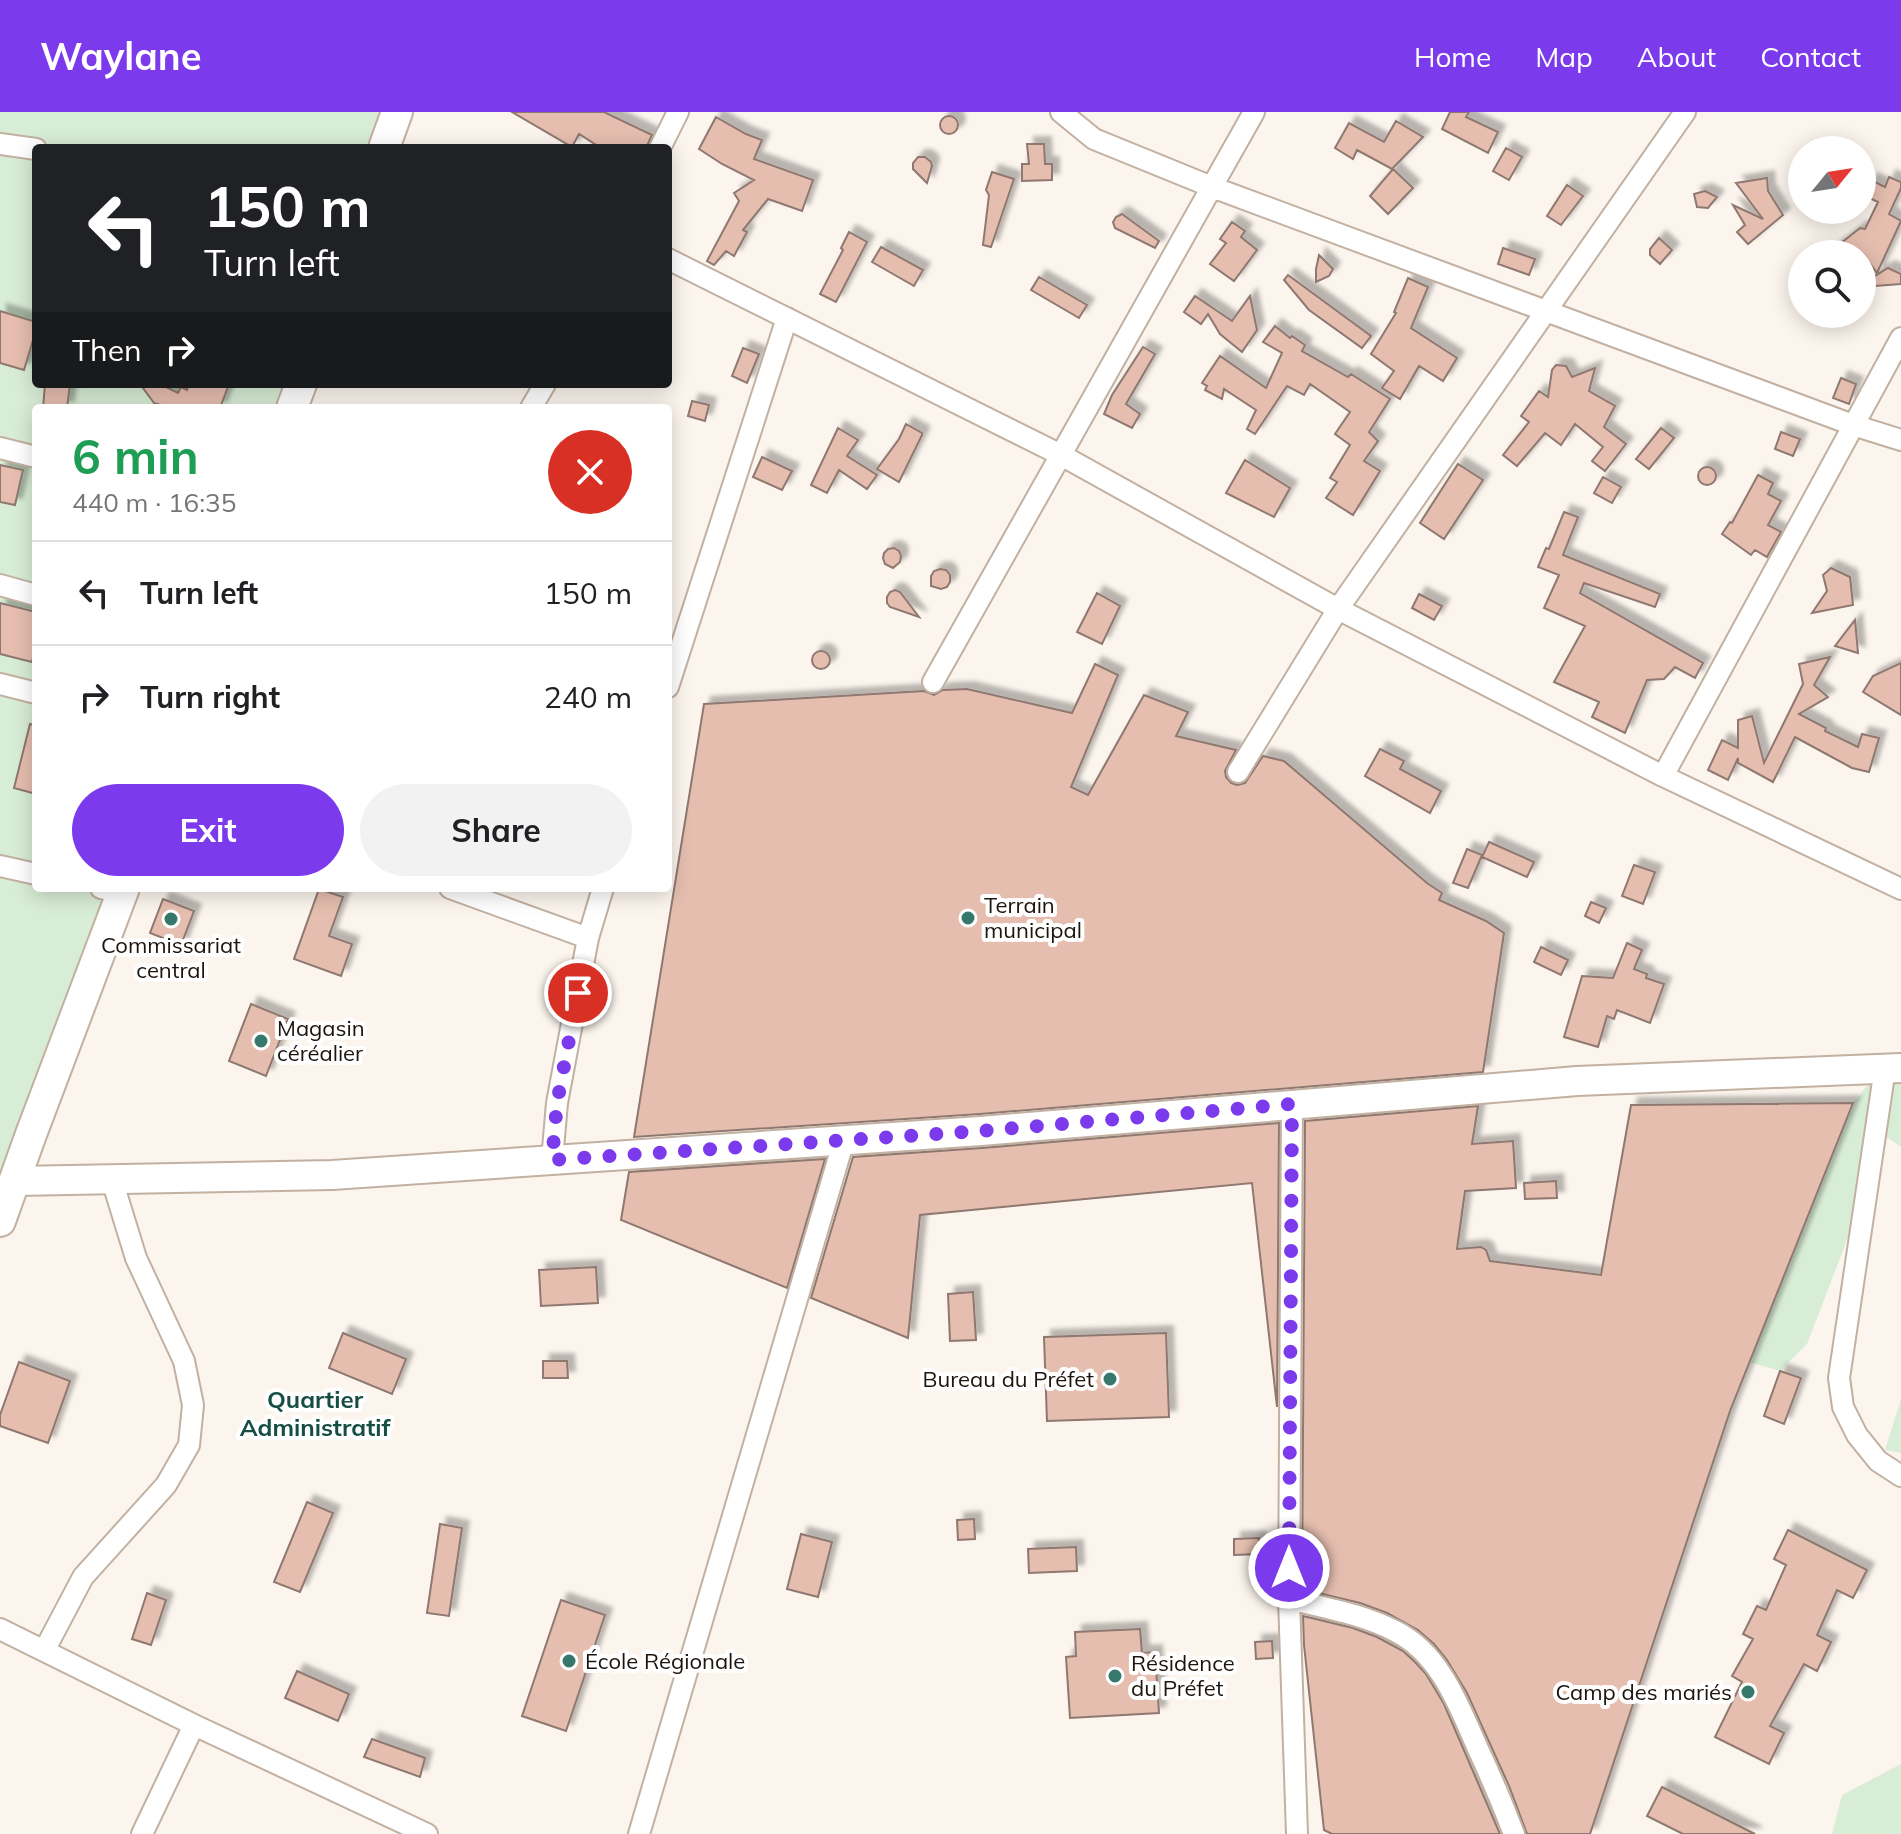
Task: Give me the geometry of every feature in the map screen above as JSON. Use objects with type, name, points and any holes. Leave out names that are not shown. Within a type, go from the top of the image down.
[{"type":"main road","points":[[385,144],[397,112]]},
{"type":"main road","points":[[0,1221],[115,892]]},
{"type":"main road","points":[[15,1181],[332,1175],[981,1131],[1605,1080],[1893,1068]]},
{"type":"street","points":[[662,144],[678,112]]},
{"type":"street","points":[[1061,112],[1094,139],[1212,187],[1853,425],[1901,440]]},
{"type":"street","points":[[933,682],[1254,112]]},
{"type":"street","points":[[1238,772],[1338,609],[1685,112]]},
{"type":"street","points":[[0,144],[32,148]]},
{"type":"street","points":[[672,261],[1061,455],[1338,609],[1663,776],[1901,889]]},
{"type":"street","points":[[672,675],[787,318]]},
{"type":"street","points":[[1663,776],[1901,338]]},
{"type":"street","points":[[0,448],[32,456]]},
{"type":"street","points":[[0,585],[32,594]]},
{"type":"street","points":[[0,684],[32,692]]},
{"type":"street","points":[[0,866],[32,873]]},
{"type":"street","points":[[461,892],[588,938]]},
{"type":"street","points":[[552,1160],[557,1103],[588,938],[602,892]]},
{"type":"street","points":[[1893,1068],[1839,1378],[1843,1407],[1857,1435],[1878,1461],[1901,1476]]},
{"type":"street","points":[[1292,1104],[1289,1599],[1297,1834]]},
{"type":"street","points":[[639,1834],[844,1140]]},
{"type":"street","points":[[44,1651],[83,1577],[166,1485],[189,1445],[193,1405],[184,1361],[136,1258],[112,1180]]},
{"type":"street","points":[[1289,1599],[1364,1617],[1398,1632],[1428,1656],[1453,1692],[1514,1834]]},
{"type":"street","points":[[0,1629],[194,1725],[427,1834]]},
{"type":"street","points":[[142,1834],[194,1725]]},
{"type":"green space","points":[[0,112],[397,112],[385,144],[32,144],[32,388],[300,388],[294,404],[32,404],[32,892],[122,892],[0,1216]]},
{"type":"green space","points":[[1885,1064],[1901,1065],[1901,1147],[1881,1133],[1852,1227],[1807,1344],[1780,1371],[1749,1362],[1853,1103]]},
{"type":"green space","points":[[1901,1399],[1901,1453],[1885,1450]]},
{"type":"green space","points":[[1901,1764],[1901,1834],[1832,1834],[1842,1795]]},
{"type":"building","points":[[512,112],[604,112],[652,135],[648,144],[595,144],[579,134],[574,144],[567,144]]},
{"type":"building","points":[[1450,112],[1469,112],[1466,117],[1498,132],[1488,153],[1442,129]]},
{"type":"building","points":[[945,116],[953,116],[958,125],[956,132],[945,134],[940,129],[940,121]]},
{"type":"building","points":[[716,117],[762,140],[754,159],[813,180],[802,211],[768,199],[743,230],[747,232],[734,256],[726,251],[714,265],[707,261],[739,201],[734,193],[754,180],[699,149]]},
{"type":"building","points":[[1396,121],[1423,137],[1392,169],[1357,150],[1353,159],[1335,148],[1349,123],[1384,142]]},
{"type":"building","points":[[1027,144],[1044,144],[1045,164],[1052,164],[1052,180],[1022,181],[1022,164],[1029,164]]},
{"type":"building","points":[[1506,148],[1522,157],[1509,180],[1493,171]]},
{"type":"building","points":[[918,157],[925,157],[931,162],[927,183],[913,169]]},
{"type":"building","points":[[1393,169],[1413,188],[1388,214],[1370,196]]},
{"type":"building","points":[[992,172],[1014,179],[991,247],[983,245],[989,195],[986,190]]},
{"type":"building","points":[[1889,177],[1901,182],[1889,214],[1901,221],[1877,273],[1876,240],[1845,240],[1860,228],[1865,229],[1867,224],[1876,224],[1876,182],[1885,187]]},
{"type":"building","points":[[1767,178],[1768,191],[1783,215],[1748,244],[1737,232],[1745,225],[1733,205],[1763,219],[1736,183]]},
{"type":"building","points":[[1567,185],[1583,196],[1561,225],[1547,216]]},
{"type":"building","points":[[1705,191],[1717,197],[1708,208],[1697,207],[1694,194]]},
{"type":"building","points":[[1122,214],[1159,241],[1155,248],[1115,228],[1113,222]]},
{"type":"building","points":[[1232,222],[1245,231],[1241,237],[1257,250],[1234,281],[1210,264],[1226,243],[1220,239]]},
{"type":"building","points":[[849,232],[867,242],[836,302],[820,294]]},
{"type":"building","points":[[1659,238],[1672,250],[1660,264],[1650,255],[1650,249]]},
{"type":"building","points":[[881,247],[923,270],[914,286],[872,262]]},
{"type":"building","points":[[1503,248],[1535,259],[1529,275],[1498,264]]},
{"type":"building","points":[[1319,255],[1333,269],[1329,276],[1316,282],[1316,269]]},
{"type":"building","points":[[1888,268],[1901,274],[1901,284],[1876,286],[1876,275]]},
{"type":"building","points":[[1288,275],[1371,336],[1362,348],[1309,310],[1284,280]]},
{"type":"building","points":[[1039,277],[1087,305],[1079,318],[1031,290]]},
{"type":"building","points":[[1408,278],[1428,287],[1411,328],[1457,358],[1443,381],[1419,366],[1400,399],[1382,388],[1394,371],[1371,354],[1396,313]]},
{"type":"building","points":[[1195,296],[1232,321],[1250,296],[1257,330],[1242,352],[1220,334],[1208,314],[1201,324],[1184,312]]},
{"type":"building","points":[[0,311],[32,321],[32,343],[24,370],[0,363]]},
{"type":"building","points":[[1275,326],[1305,345],[1302,351],[1348,377],[1351,374],[1390,399],[1369,432],[1378,441],[1364,461],[1380,471],[1353,515],[1326,498],[1337,482],[1330,478],[1350,445],[1335,434],[1350,412],[1310,384],[1304,395],[1287,386],[1255,434],[1247,429],[1256,410],[1224,389],[1222,399],[1205,390],[1207,386],[1202,383],[1220,356],[1266,388],[1282,353],[1263,342]]},
{"type":"building","points":[[1143,347],[1155,354],[1126,404],[1140,414],[1132,428],[1104,414],[1112,395]]},
{"type":"building","points":[[743,348],[759,354],[747,383],[732,376]]},
{"type":"building","points":[[1556,365],[1566,366],[1572,377],[1595,368],[1589,391],[1615,406],[1604,427],[1626,444],[1605,471],[1592,461],[1603,447],[1575,424],[1561,445],[1545,433],[1517,466],[1503,455],[1529,422],[1521,416],[1539,391],[1548,397],[1552,370]]},
{"type":"building","points":[[1841,378],[1856,384],[1849,404],[1833,398]]},
{"type":"building","points":[[45,388],[70,388],[68,404],[43,404]]},
{"type":"building","points":[[143,388],[168,388],[178,393],[180,388],[228,388],[222,404],[154,403]]},
{"type":"building","points":[[692,401],[709,405],[705,421],[688,416]]},
{"type":"building","points":[[906,424],[922,435],[899,482],[877,469]]},
{"type":"building","points":[[838,428],[858,440],[847,456],[877,475],[867,489],[839,470],[827,493],[811,485]]},
{"type":"building","points":[[1661,428],[1674,438],[1649,469],[1636,459]]},
{"type":"building","points":[[1781,432],[1800,439],[1793,456],[1775,449]]},
{"type":"building","points":[[762,457],[792,471],[782,490],[753,477]]},
{"type":"building","points":[[1245,460],[1290,488],[1274,517],[1226,493]]},
{"type":"building","points":[[1458,464],[1483,480],[1444,539],[1420,523]]},
{"type":"building","points":[[0,465],[23,470],[15,505],[0,502]]},
{"type":"building","points":[[1707,467],[1716,476],[1707,485],[1698,476]]},
{"type":"building","points":[[1758,475],[1773,483],[1768,494],[1781,501],[1768,525],[1781,532],[1767,557],[1755,550],[1751,555],[1722,534],[1732,523]]},
{"type":"building","points":[[1603,477],[1621,487],[1612,503],[1594,493]]},
{"type":"building","points":[[1564,512],[1578,517],[1563,555],[1660,594],[1655,607],[1584,583],[1580,593],[1703,663],[1695,678],[1675,667],[1664,679],[1647,680],[1625,733],[1592,717],[1599,702],[1554,682],[1585,626],[1544,608],[1559,575],[1538,567]]},
{"type":"building","points":[[894,548],[901,556],[900,562],[893,568],[885,564],[883,558],[888,549]]},
{"type":"building","points":[[1831,568],[1850,577],[1853,605],[1812,613],[1827,591],[1823,575]]},
{"type":"building","points":[[940,569],[950,575],[947,587],[941,589],[931,586],[931,576]]},
{"type":"building","points":[[895,590],[900,592],[919,617],[890,607],[887,597]]},
{"type":"building","points":[[1097,593],[1120,606],[1102,644],[1077,632]]},
{"type":"building","points":[[1419,594],[1442,606],[1434,620],[1412,608]]},
{"type":"building","points":[[0,603],[32,611],[32,662],[0,654]]},
{"type":"building","points":[[1855,620],[1858,653],[1835,646]]},
{"type":"building","points":[[821,651],[830,660],[821,669],[812,660]]},
{"type":"building","points":[[1830,657],[1814,685],[1828,697],[1799,714],[1858,747],[1862,734],[1879,738],[1869,772],[1852,768],[1795,737],[1773,782],[1738,763],[1738,758],[1728,780],[1708,770],[1722,740],[1738,748],[1738,720],[1752,716],[1764,763],[1803,684],[1799,664]]},
{"type":"building","points":[[1901,663],[1901,715],[1863,692],[1873,676]]},
{"type":"building","points":[[1095,664],[1118,675],[1071,787],[1088,795],[1144,695],[1188,712],[1176,736],[1236,750],[1225,771],[1231,783],[1245,783],[1263,756],[1284,761],[1442,893],[1439,900],[1486,921],[1504,933],[1483,1072],[980,1114],[634,1137],[704,704],[924,691],[934,695],[943,690],[967,689],[1072,713]]},
{"type":"building","points":[[30,724],[32,724],[32,793],[14,788]]},
{"type":"building","points":[[1380,749],[1404,761],[1400,769],[1441,791],[1430,813],[1365,776]]},
{"type":"building","points":[[1489,842],[1534,862],[1527,877],[1482,857]]},
{"type":"building","points":[[1467,849],[1482,855],[1468,888],[1453,883]]},
{"type":"building","points":[[1634,865],[1655,872],[1643,904],[1622,896]]},
{"type":"building","points":[[318,892],[343,897],[329,936],[352,944],[341,976],[294,959]]},
{"type":"building","points":[[163,899],[194,911],[181,945],[150,933]]},
{"type":"building","points":[[1591,902],[1606,908],[1599,923],[1585,916]]},
{"type":"building","points":[[1627,943],[1642,950],[1634,969],[1647,974],[1646,978],[1664,984],[1650,1023],[1617,1010],[1614,1019],[1607,1016],[1598,1047],[1564,1037],[1582,976],[1613,978]]},
{"type":"building","points":[[1541,947],[1568,960],[1561,975],[1534,962]]},
{"type":"building","points":[[251,1004],[288,1019],[266,1076],[229,1061]]},
{"type":"building","points":[[1853,1103],[1730,1411],[1590,1834],[1527,1834],[1467,1693],[1434,1644],[1418,1630],[1387,1613],[1302,1589],[1305,1121],[1478,1106],[1472,1144],[1513,1141],[1516,1188],[1465,1191],[1457,1249],[1481,1247],[1486,1250],[1490,1261],[1601,1275],[1631,1105]]},
{"type":"building","points":[[1279,1123],[1277,1407],[1252,1183],[920,1215],[908,1338],[811,1298],[853,1157]]},
{"type":"building","points":[[825,1159],[787,1288],[621,1220],[629,1172]]},
{"type":"building","points":[[1556,1181],[1557,1198],[1525,1199],[1524,1183]]},
{"type":"building","points":[[596,1267],[598,1303],[541,1306],[539,1270]]},
{"type":"building","points":[[973,1292],[976,1340],[950,1341],[948,1294]]},
{"type":"building","points":[[343,1333],[406,1359],[392,1394],[329,1368]]},
{"type":"building","points":[[1166,1333],[1169,1417],[1047,1421],[1044,1337]]},
{"type":"building","points":[[543,1361],[567,1361],[568,1378],[543,1378]]},
{"type":"building","points":[[19,1362],[70,1381],[48,1443],[0,1426],[0,1415]]},
{"type":"building","points":[[1780,1371],[1801,1378],[1784,1424],[1764,1416]]},
{"type":"building","points":[[307,1502],[333,1513],[300,1592],[274,1582]]},
{"type":"building","points":[[974,1519],[975,1539],[958,1540],[957,1520]]},
{"type":"building","points":[[440,1524],[462,1528],[449,1616],[427,1613]]},
{"type":"building","points":[[1788,1530],[1867,1570],[1853,1598],[1837,1590],[1817,1635],[1831,1642],[1817,1671],[1804,1664],[1770,1726],[1784,1733],[1769,1764],[1715,1737],[1742,1682],[1732,1676],[1753,1639],[1743,1634],[1757,1606],[1766,1610],[1786,1565],[1774,1559]]},
{"type":"building","points":[[801,1534],[832,1542],[818,1597],[787,1589]]},
{"type":"building","points":[[1259,1538],[1260,1554],[1234,1555],[1234,1539]]},
{"type":"building","points":[[1076,1547],[1077,1571],[1029,1573],[1028,1549]]},
{"type":"building","points":[[147,1593],[166,1600],[151,1645],[132,1639]]},
{"type":"building","points":[[561,1600],[605,1615],[566,1731],[522,1716]]},
{"type":"building","points":[[1303,1616],[1377,1637],[1403,1651],[1426,1674],[1444,1704],[1500,1834],[1332,1834],[1324,1830]]},
{"type":"building","points":[[1140,1629],[1142,1653],[1155,1652],[1159,1713],[1070,1718],[1066,1657],[1076,1656],[1075,1632]]},
{"type":"building","points":[[1272,1641],[1273,1658],[1256,1659],[1255,1642]]},
{"type":"building","points":[[297,1671],[349,1694],[338,1721],[285,1698]]},
{"type":"building","points":[[372,1739],[425,1758],[420,1777],[364,1757]]},
{"type":"building","points":[[1662,1787],[1755,1834],[1683,1834],[1647,1816]]},
{"type":"place","name":"Terrain municipal","points":[[968,918]]},
{"type":"place","name":"Commissariat central","points":[[171,919]]},
{"type":"place","name":"Magasin céréalier","points":[[261,1041]]},
{"type":"place","name":"Bureau du Préfet","points":[[1110,1379]]},
{"type":"place","name":"École Régionale","points":[[569,1661]]},
{"type":"place","name":"Résidence du Préfet","points":[[1115,1676]]},
{"type":"place","name":"Camp des mariés","points":[[1748,1692]]},
{"type":"district","name":"Quartier Administratif","points":[[315,1413]]},
{"type":"route","points":[[578,993],[557,1103],[552,1160],[981,1131],[1292,1104],[1289,1568]]}]
